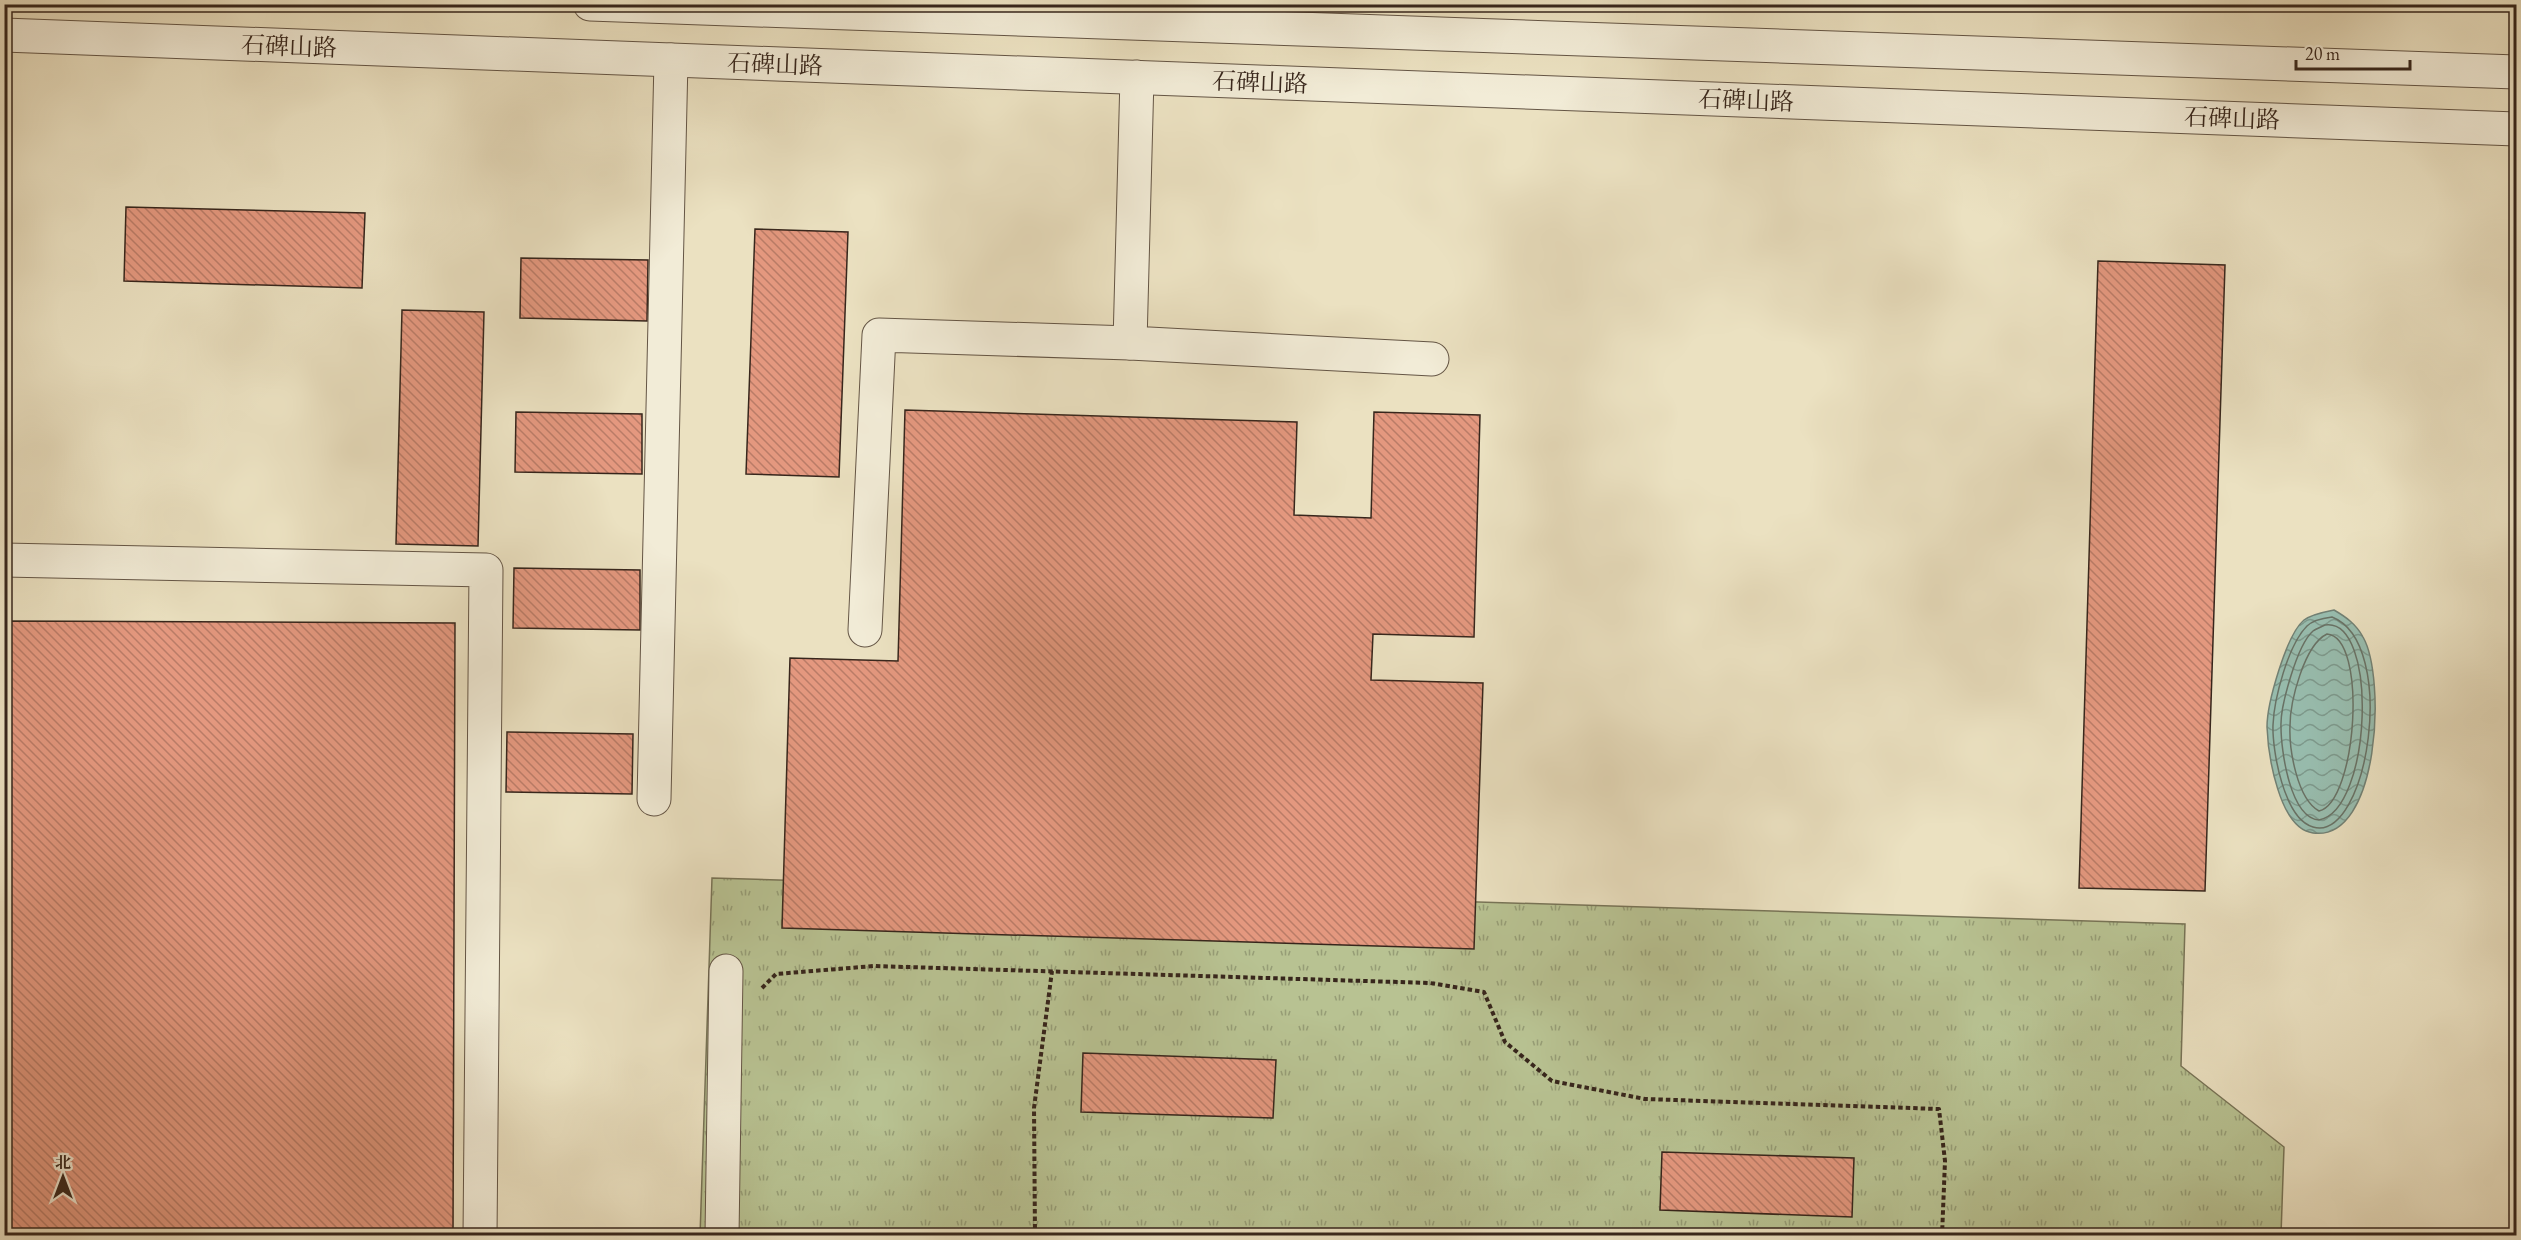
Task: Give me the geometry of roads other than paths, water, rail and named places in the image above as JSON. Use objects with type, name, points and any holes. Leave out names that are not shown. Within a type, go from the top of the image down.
[{"type":"street","points":[[590,4],[2517,72]]},
{"type":"street","name":"石碑山路","points":[[4,35],[2517,129]]},
{"type":"street","points":[[654,799],[671,60]]},
{"type":"street","points":[[1130,344],[1137,77]]},
{"type":"street","points":[[865,630],[879,334],[1432,359]]},
{"type":"street","points":[[4,560],[486,570],[480,1236]]},
{"type":"street","points":[[722,1236],[726,971]]},
{"type":"water","points":[[2334,610],[2357,628],[2370,657],[2375,719],[2372,753],[2364,785],[2352,812],[2335,829],[2313,833],[2301,828],[2292,819],[2284,805],[2273,771],[2267,727],[2268,716],[2284,654],[2297,628],[2311,616]]}]
